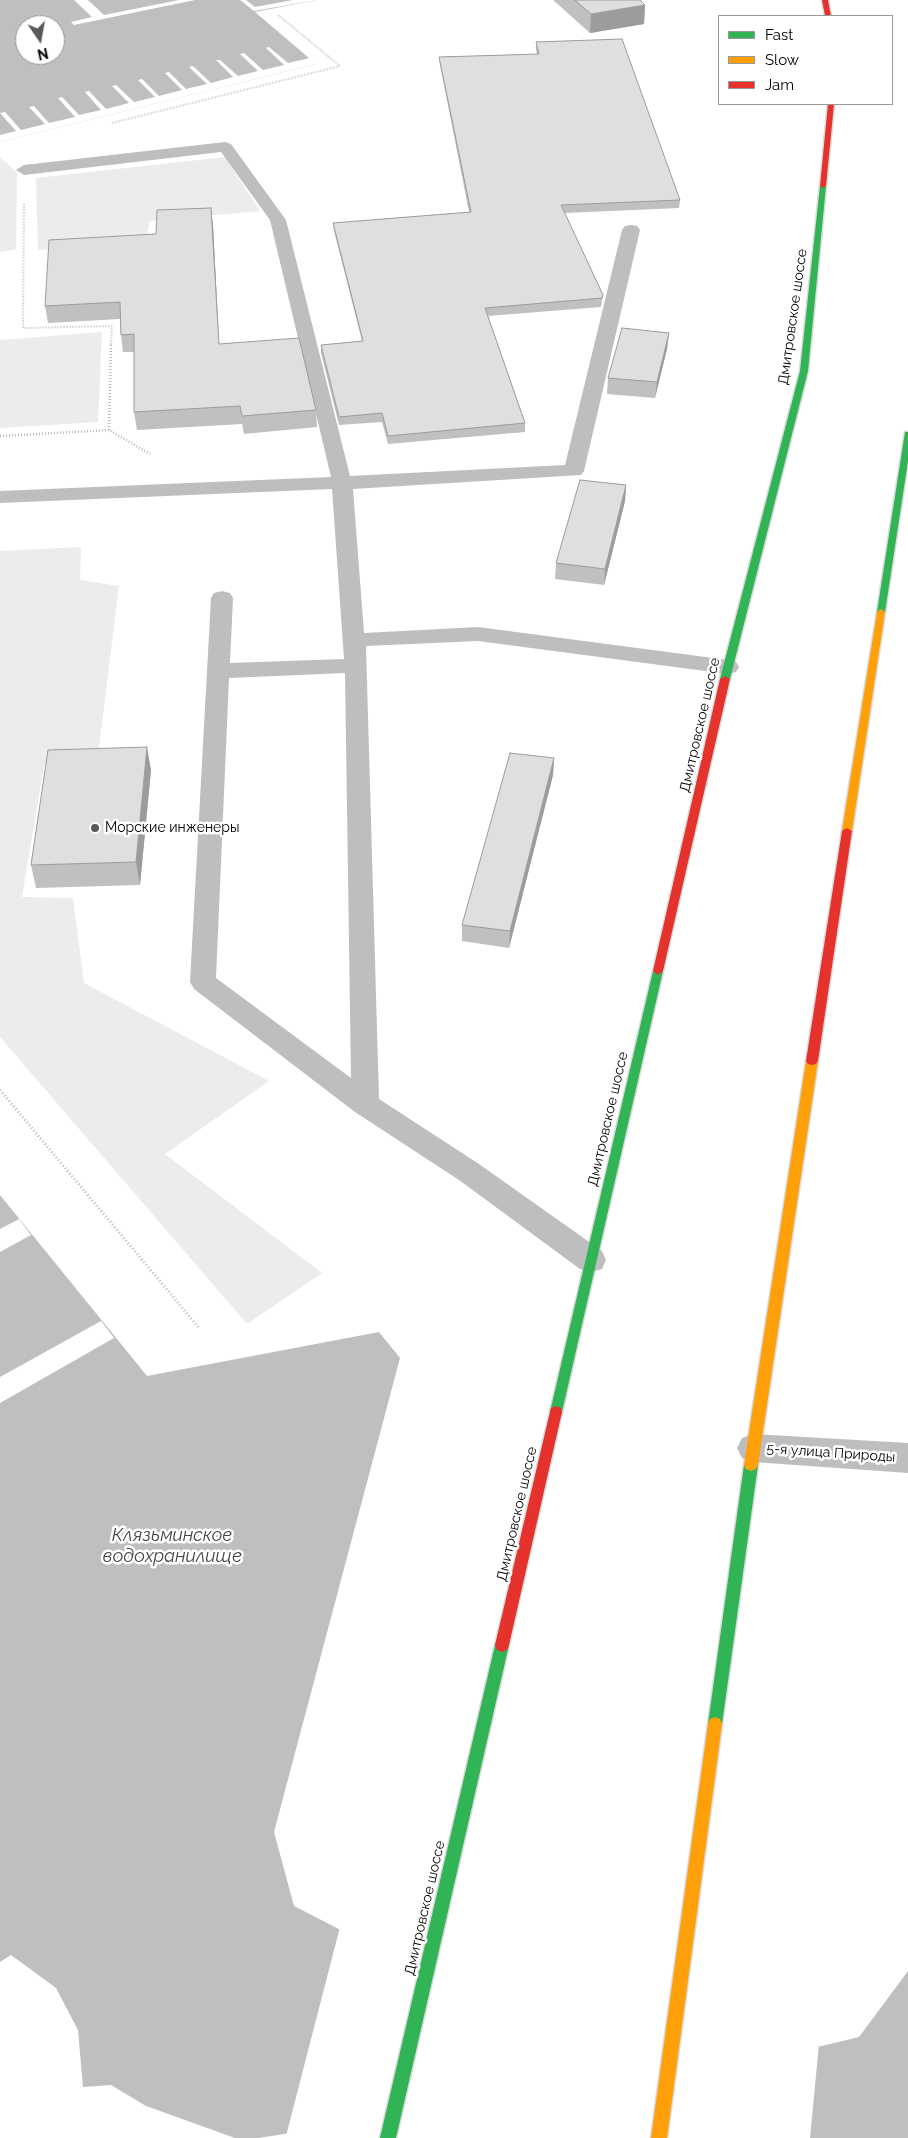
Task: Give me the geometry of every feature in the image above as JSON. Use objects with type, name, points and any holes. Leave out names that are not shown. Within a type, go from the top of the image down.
[{"type":"highway","points":[[825,0],[828,15]]},
{"type":"highway","name":"Дмитровское шоссе","points":[[388,2138],[728,667],[804,371],[830,105]]},
{"type":"highway","points":[[659,2138],[694,1894],[753,1448],[908,434]]},
{"type":"street","points":[[24,170],[225,147],[278,220],[342,483],[356,666],[365,1104]]},
{"type":"street","points":[[0,497],[574,471],[631,230]]},
{"type":"street","points":[[222,598],[202,982],[365,1104],[469,1172],[591,1260]]},
{"type":"street","points":[[354,640],[478,634],[728,667]]},
{"type":"street","points":[[217,671],[356,666]]},
{"type":"street","name":"5-я улица Природы","points":[[753,1448],[908,1458]]},
{"type":"path","points":[[111,124],[340,66],[278,15]]},
{"type":"path","points":[[24,170],[23,328],[112,326],[110,430]]},
{"type":"path","points":[[0,436],[110,430],[155,458]]},
{"type":"path","points":[[0,1090],[199,1328]]},
{"type":"shaded area","points":[[0,157],[17,173],[16,249],[0,252]]},
{"type":"shaded area","points":[[225,157],[260,211],[150,221],[145,245],[38,250],[36,178]]},
{"type":"shaded area","points":[[102,332],[98,422],[0,428],[0,340]]},
{"type":"shaded area","points":[[81,547],[80,580],[119,586],[97,764],[44,765],[22,897],[73,898],[84,983],[269,1081],[165,1154],[322,1273],[247,1324],[0,1037],[0,551]]},
{"type":"water","points":[[0,0],[317,0],[255,12],[316,64],[0,142]]},
{"type":"water","name":"Клязьминское водохранилище","points":[[0,1195],[147,1376],[379,1332],[400,1358],[274,1832],[294,1906],[366,1943],[538,1990],[805,2050],[859,2037],[908,1971],[908,2138],[483,2138],[402,2116],[258,2138],[235,2138],[146,2106],[111,2085],[83,2087],[78,2030],[56,1988],[11,1955],[0,1962]]},
{"type":"pier","points":[[74,0],[88,0],[104,15],[179,0],[195,0],[74,25],[71,22],[92,17]]},
{"type":"pier","points":[[240,0],[246,0],[255,7],[293,0],[317,0],[254,11]]},
{"type":"pier","points":[[269,47],[288,63],[310,58],[316,64],[0,142],[0,135],[16,131],[0,113],[5,112],[21,130],[45,124],[29,107],[34,106],[49,123],[75,117],[58,98],[62,97],[79,115],[101,110],[85,92],[89,91],[106,109],[129,103],[112,86],[116,85],[134,102],[155,97],[138,80],[142,79],[159,96],[182,90],[165,73],[169,72],[186,89],[207,84],[189,67],[193,66],[211,83],[233,77],[216,60],[220,60],[238,76],[258,71],[240,54],[244,53],[263,70],[284,65],[266,48]]},
{"type":"pier","points":[[19,1219],[31,1235],[0,1252],[0,1229]]},
{"type":"pier","points":[[101,1321],[114,1338],[0,1403],[0,1377]]},
{"type":"pier","points":[[340,1927],[367,1940],[539,1988],[805,2048],[819,2044],[810,2138],[474,2138],[402,2118],[286,2136]]},
{"type":"building","points":[[575,0],[640,0],[645,5],[591,14]]},
{"type":"building","points":[[622,39],[680,200],[561,205],[603,295],[602,298],[485,308],[525,423],[388,436],[382,413],[339,417],[321,345],[363,341],[333,223],[471,212],[439,57],[539,54],[536,42]]},
{"type":"building","points":[[211,208],[219,344],[299,338],[316,410],[242,416],[240,406],[134,412],[134,334],[121,335],[120,302],[45,306],[49,240],[156,234],[157,210]]},
{"type":"building","points":[[622,328],[669,333],[657,382],[608,378]]},
{"type":"building","points":[[580,480],[626,485],[605,569],[556,563]]},
{"type":"building","name":"Морские инженеры","points":[[147,747],[136,862],[31,865],[48,750]]},
{"type":"building","points":[[510,753],[554,758],[510,931],[462,925]]},
{"type":"traffic: fast","points":[[725,679],[804,371],[823,186]]},
{"type":"traffic: fast","points":[[881,612],[908,434]]},
{"type":"traffic: fast","points":[[556,1412],[658,971]]},
{"type":"traffic: fast","points":[[715,1724],[751,1465]]},
{"type":"traffic: fast","points":[[388,2138],[502,1645]]},
{"type":"traffic: slow","points":[[847,831],[881,612]]},
{"type":"traffic: slow","points":[[751,1465],[812,1061]]},
{"type":"traffic: slow","points":[[659,2138],[715,1724]]},
{"type":"traffic: jam","points":[[825,0],[828,15]]},
{"type":"traffic: jam","points":[[823,186],[831,105]]},
{"type":"traffic: jam","points":[[658,971],[725,679]]},
{"type":"traffic: jam","points":[[812,1061],[847,831]]},
{"type":"traffic: jam","points":[[502,1645],[556,1412]]},
{"type":"place","name":"Морские инженеры","points":[[95,828]]}]
